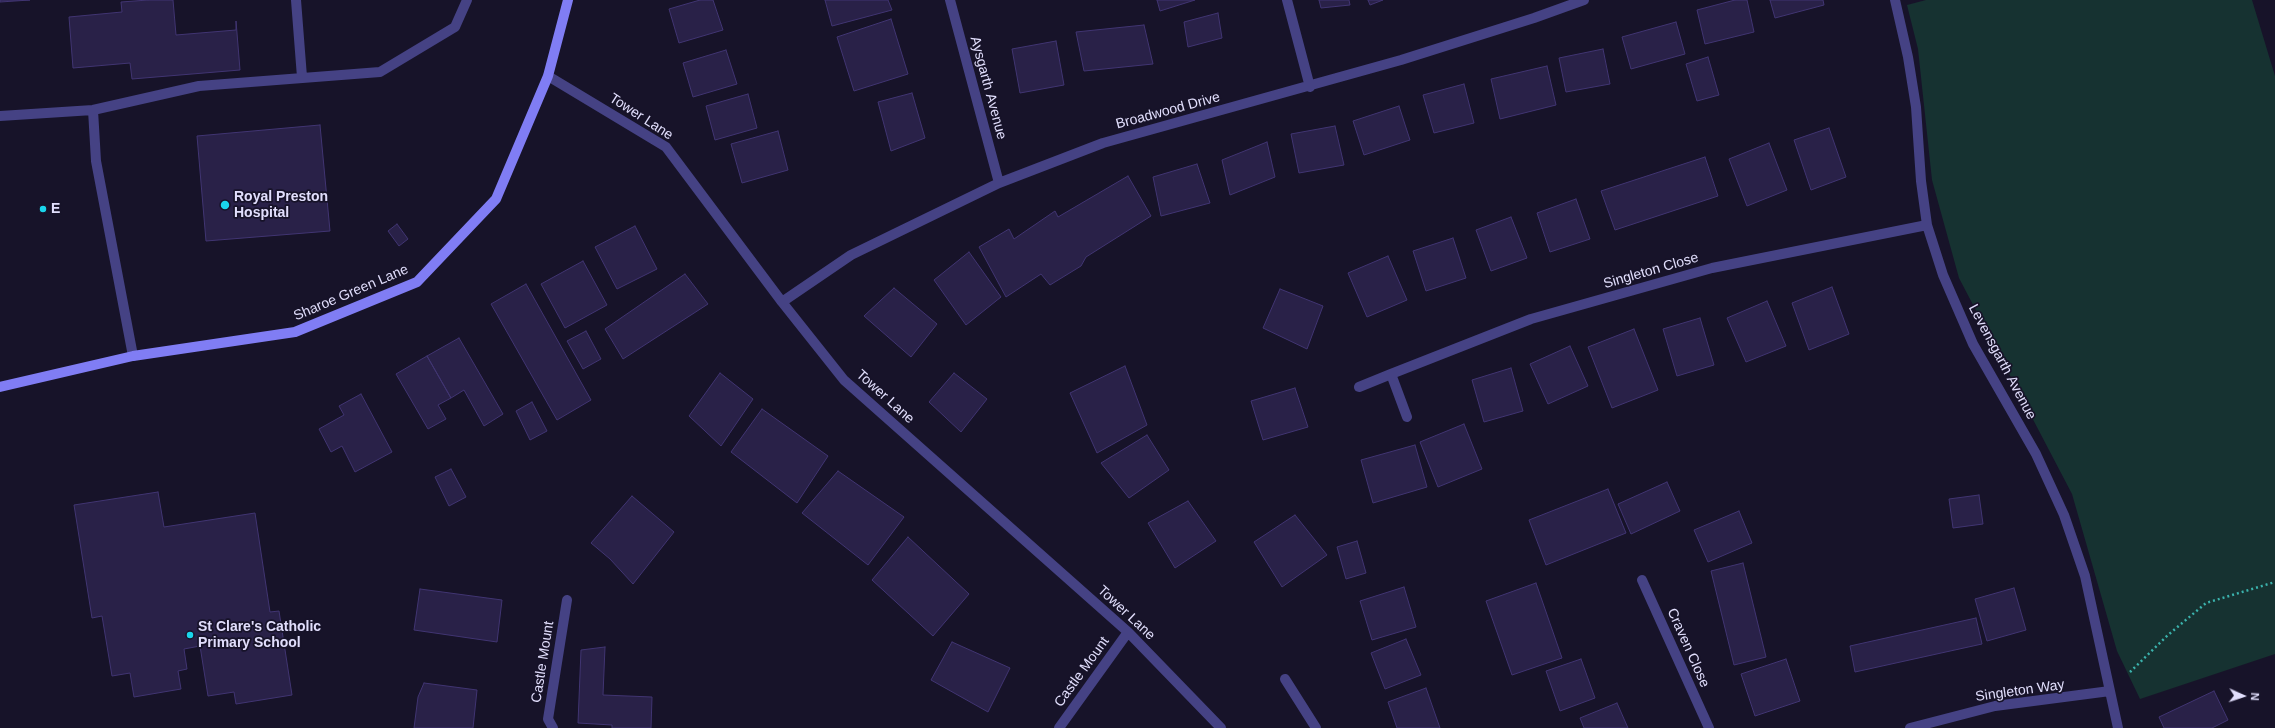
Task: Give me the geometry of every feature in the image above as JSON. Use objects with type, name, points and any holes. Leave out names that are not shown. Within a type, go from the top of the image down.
[{"type":"street","points":[[296,0],[302,77]]},
{"type":"street","points":[[0,116],[93,110],[199,86],[380,72],[455,28],[467,0]]},
{"type":"street","name":"Sharoe Green Lane","points":[[0,387],[133,356],[295,332],[417,282],[496,199],[548,76],[568,0]]},
{"type":"street","name":"Aysgarth Avenue","points":[[950,0],[999,183]]},
{"type":"street","points":[[1287,0],[1310,87]]},
{"type":"street","name":"Broadwood Drive","points":[[782,302],[852,255],[999,183],[1104,143],[1310,87],[1519,23],[1581,0]]},
{"type":"street","name":"Levensgarth Avenue","points":[[1895,0],[1908,57],[1916,107],[1921,181],[1927,225],[1942,275],[1973,344],[2036,454],[2064,515],[2085,576],[2118,728]]},
{"type":"street","name":"Tower Lane","points":[[548,76],[666,147],[782,302],[844,380],[1128,632],[1221,728]]},
{"type":"street","points":[[93,110],[96,160],[133,356]]},
{"type":"street","name":"Singleton Close","points":[[1359,387],[1530,319],[1712,268],[1927,225]]},
{"type":"street","points":[[1391,374],[1408,417]]},
{"type":"street","name":"Craven Close","points":[[1642,580],[1709,728]]},
{"type":"street","name":"Castle Mount","points":[[553,728],[548,718],[567,600]]},
{"type":"street","name":"Castle Mount","points":[[1059,728],[1128,632]]},
{"type":"street","points":[[1285,679],[1316,728]]},
{"type":"street","name":"Singleton Way","points":[[1910,728],[1996,706],[2110,691]]},
{"type":"path","points":[[2110,691],[2168,635],[2206,603],[2275,582]]},
{"type":"green space","points":[[1926,0],[2252,0],[2275,76],[2275,654],[2140,699],[2117,651],[2072,494],[1959,278],[1932,180],[1918,49],[1907,5]]},
{"type":"building","points":[[0,0],[30,0],[0,2]]},
{"type":"building","points":[[173,0],[176,35],[236,30],[236,21],[240,70],[132,79],[130,63],[73,68],[69,17],[122,12],[121,2]]},
{"type":"building","points":[[700,0],[713,0],[723,30],[679,43],[669,9]]},
{"type":"building","points":[[825,0],[888,0],[892,10],[832,26]]},
{"type":"building","points":[[1157,0],[1195,0],[1160,11]]},
{"type":"building","points":[[1319,0],[1349,0],[1350,5],[1321,8]]},
{"type":"building","points":[[1368,0],[1383,0],[1370,5]]},
{"type":"building","points":[[1735,0],[1747,0],[1754,32],[1705,44],[1697,10]]},
{"type":"building","points":[[1770,0],[1823,0],[1824,5],[1775,18]]},
{"type":"building","points":[[1218,13],[1222,38],[1188,47],[1184,22]]},
{"type":"building","points":[[891,19],[908,74],[854,91],[837,37]]},
{"type":"building","points":[[1676,22],[1685,54],[1631,69],[1622,37]]},
{"type":"building","points":[[1144,25],[1153,64],[1084,71],[1076,32]]},
{"type":"building","points":[[1056,41],[1064,85],[1020,93],[1012,49]]},
{"type":"building","points":[[1603,49],[1610,84],[1566,92],[1559,58]]},
{"type":"building","points":[[726,50],[737,84],[693,97],[683,63]]},
{"type":"building","points":[[1708,57],[1719,95],[1697,101],[1686,64]]},
{"type":"building","points":[[1547,66],[1556,105],[1500,119],[1491,79]]},
{"type":"building","points":[[1464,84],[1474,123],[1434,133],[1423,95]]},
{"type":"building","points":[[912,93],[925,138],[891,151],[878,102]]},
{"type":"building","points":[[748,94],[757,128],[715,140],[706,106]]},
{"type":"building","points":[[1399,106],[1410,140],[1364,155],[1353,121]]},
{"type":"building","points":[[320,125],[330,231],[206,241],[197,136]]},
{"type":"building","points":[[1335,126],[1344,165],[1299,173],[1291,134]]},
{"type":"building","points":[[1829,128],[1846,177],[1811,190],[1794,140]]},
{"type":"building","points":[[778,131],[788,170],[742,183],[731,144]]},
{"type":"building","points":[[1267,142],[1275,177],[1230,195],[1222,160]]},
{"type":"building","points":[[1769,143],[1787,190],[1747,206],[1729,159]]},
{"type":"building","points":[[1705,157],[1718,196],[1615,230],[1601,191]]},
{"type":"building","points":[[1197,164],[1210,203],[1161,216],[1153,177]]},
{"type":"building","points":[[1128,176],[1151,216],[1086,257],[1081,266],[1050,285],[1041,274],[1006,297],[979,247],[1009,229],[1014,239],[1055,211],[1058,217]]},
{"type":"building","points":[[1576,199],[1590,239],[1550,252],[1537,213]]},
{"type":"building","points":[[1511,217],[1527,258],[1491,271],[1476,230]]},
{"type":"building","points":[[397,224],[408,239],[399,246],[388,231]]},
{"type":"building","points":[[635,226],[657,269],[617,289],[595,247]]},
{"type":"building","points":[[1453,238],[1466,278],[1426,291],[1413,251]]},
{"type":"building","points":[[969,252],[1001,297],[966,325],[934,280]]},
{"type":"building","points":[[1388,256],[1407,300],[1367,317],[1348,273]]},
{"type":"building","points":[[583,261],[607,305],[565,328],[541,284]]},
{"type":"building","points":[[685,274],[708,304],[623,359],[605,329]]},
{"type":"building","points":[[526,284],[591,400],[557,420],[491,304]]},
{"type":"building","points":[[1832,287],[1849,334],[1809,350],[1792,303]]},
{"type":"building","points":[[894,288],[937,324],[911,357],[864,316]]},
{"type":"building","points":[[1280,289],[1323,306],[1307,349],[1263,328]]},
{"type":"building","points":[[1767,301],[1786,346],[1746,362],[1727,318]]},
{"type":"building","points":[[1700,318],[1714,365],[1677,376],[1663,329]]},
{"type":"building","points":[[1634,329],[1658,390],[1612,408],[1588,347]]},
{"type":"building","points":[[586,331],[601,359],[583,369],[567,341]]},
{"type":"building","points":[[459,338],[503,414],[484,426],[464,390],[451,398],[427,356]]},
{"type":"building","points":[[1570,346],[1588,386],[1548,404],[1530,364]]},
{"type":"building","points":[[427,356],[451,398],[438,405],[446,419],[428,429],[396,374]]},
{"type":"building","points":[[1125,366],[1147,425],[1097,453],[1070,393]]},
{"type":"building","points":[[1511,368],[1523,411],[1484,422],[1472,380]]},
{"type":"building","points":[[720,373],[753,399],[721,446],[689,416]]},
{"type":"building","points":[[954,373],[987,399],[961,432],[929,402]]},
{"type":"building","points":[[1295,388],[1308,427],[1263,440],[1251,401]]},
{"type":"building","points":[[361,394],[392,452],[355,472],[342,446],[331,452],[319,429],[344,415],[339,406]]},
{"type":"building","points":[[532,402],[547,431],[530,440],[516,411]]},
{"type":"building","points":[[762,409],[828,456],[797,503],[731,452]]},
{"type":"building","points":[[1464,424],[1482,469],[1438,487],[1420,442]]},
{"type":"building","points":[[1147,435],[1169,470],[1129,498],[1101,463]]},
{"type":"building","points":[[1415,445],[1427,487],[1373,503],[1361,460]]},
{"type":"building","points":[[451,469],[466,497],[449,506],[435,477]]},
{"type":"building","points":[[838,471],[904,517],[868,565],[802,513]]},
{"type":"building","points":[[1667,482],[1680,511],[1631,534],[1618,504]]},
{"type":"building","points":[[1608,489],[1626,533],[1546,565],[1529,520]]},
{"type":"building","points":[[158,492],[164,527],[255,513],[270,612],[279,611],[292,695],[236,704],[234,692],[208,696],[200,646],[184,649],[187,669],[178,671],[181,689],[134,697],[130,673],[112,676],[102,616],[92,618],[74,505]]},
{"type":"building","points":[[1979,495],[1983,524],[1953,528],[1949,499]]},
{"type":"building","points":[[632,496],[674,532],[633,584],[610,559],[591,543]]},
{"type":"building","points":[[1188,501],[1216,541],[1175,568],[1148,523]]},
{"type":"building","points":[[1739,511],[1752,543],[1708,562],[1694,530]]},
{"type":"building","points":[[1295,515],[1327,555],[1282,587],[1254,542]]},
{"type":"building","points":[[908,537],[969,594],[933,636],[872,580]]},
{"type":"building","points":[[1357,541],[1366,573],[1346,579],[1337,547]]},
{"type":"building","points":[[1743,563],[1766,657],[1734,665],[1711,571]]},
{"type":"building","points":[[1536,583],[1562,658],[1512,675],[1486,601]]},
{"type":"building","points":[[1404,587],[1416,627],[1372,640],[1360,601]]},
{"type":"building","points":[[2014,588],[2026,630],[1987,641],[1975,599]]},
{"type":"building","points":[[420,589],[502,600],[497,642],[414,630]]},
{"type":"building","points":[[1976,618],[1982,644],[1855,672],[1850,646]]},
{"type":"building","points":[[1406,639],[1421,675],[1385,689],[1371,653]]},
{"type":"building","points":[[952,642],[1010,668],[988,712],[931,680]]},
{"type":"building","points":[[605,647],[603,695],[652,697],[651,728],[612,728],[612,725],[578,723],[581,650]]},
{"type":"building","points":[[1581,659],[1595,698],[1560,711],[1546,671]]},
{"type":"building","points":[[1786,659],[1800,701],[1755,716],[1741,674]]},
{"type":"building","points":[[424,683],[477,690],[473,728],[414,728],[418,697]]},
{"type":"building","points":[[1426,688],[1440,728],[1397,728],[1388,702]]},
{"type":"building","points":[[2214,691],[2228,720],[2212,728],[2164,728],[2159,717]]},
{"type":"building","points":[[1617,703],[1628,728],[1584,728],[1580,718]]},
{"type":"place","name":"Royal Preston Hospital","points":[[225,205]]},
{"type":"place","name":"E","points":[[43,209]]},
{"type":"place","name":"St Clare's Catholic Primary School","points":[[190,635]]}]
